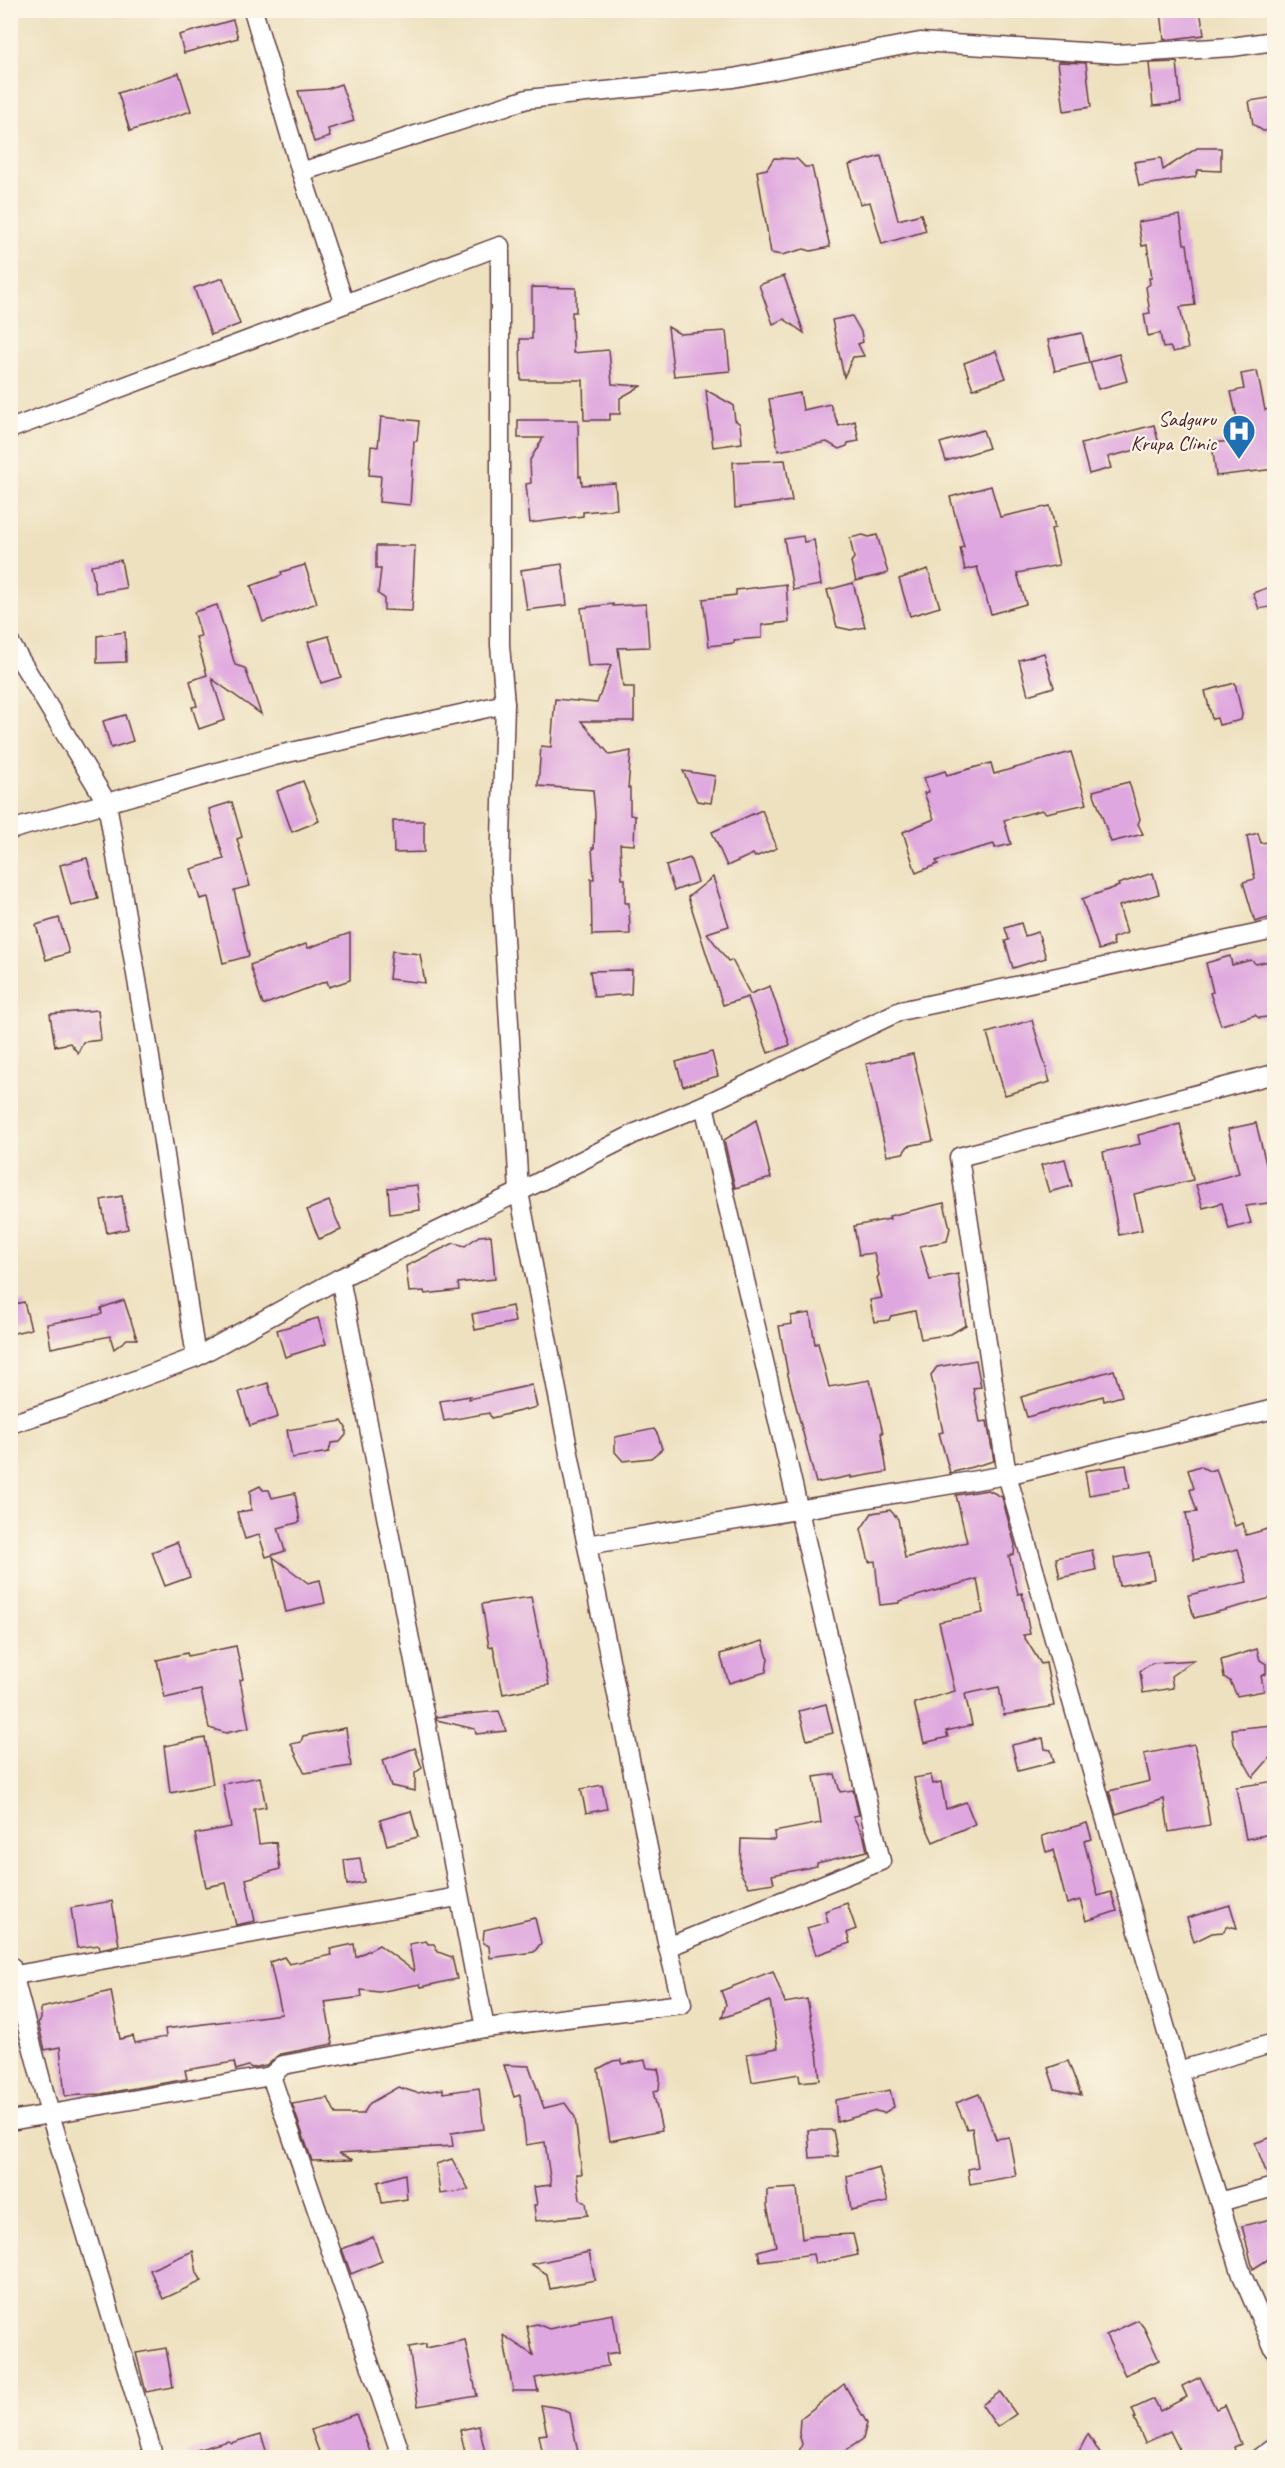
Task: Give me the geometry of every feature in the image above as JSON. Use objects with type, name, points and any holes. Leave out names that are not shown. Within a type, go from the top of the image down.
[{"type":"street","points":[[254,10],[301,172],[344,302]]},
{"type":"street","points":[[301,172],[527,99],[733,78],[920,42],[1117,54],[1232,47],[1275,41]]},
{"type":"street","points":[[10,429],[344,302],[500,246],[500,645],[505,704],[500,871],[519,1192],[587,1545],[668,1947],[682,2004],[485,2028],[283,2065],[271,2076],[10,2121]]},
{"type":"street","points":[[10,643],[107,803],[149,1052],[196,1357]]},
{"type":"street","points":[[10,831],[274,756],[505,704]]},
{"type":"street","points":[[10,1424],[69,1405],[196,1357],[340,1278],[638,1132],[704,1105],[900,1011],[1275,930]]},
{"type":"street","points":[[1275,1074],[959,1157],[1008,1475],[1178,2071],[1242,2276],[1275,2349]]},
{"type":"street","points":[[668,1947],[881,1861],[704,1105]]},
{"type":"street","points":[[340,1278],[485,2028]]},
{"type":"street","points":[[587,1545],[1008,1475],[1275,1409]]},
{"type":"street","points":[[153,2457],[50,2114],[11,1973],[458,1897]]},
{"type":"street","points":[[1178,2071],[1275,2043]]},
{"type":"street","points":[[271,2076],[402,2457]]},
{"type":"street","points":[[1219,2202],[1275,2187]]},
{"type":"street","points":[[1259,2457],[1275,2447]]},
{"type":"building","points":[[1161,10],[1200,10],[1204,35],[1164,40]]},
{"type":"building","points":[[233,20],[238,38],[184,53],[179,35]]},
{"type":"building","points":[[1058,62],[1086,63],[1091,107],[1064,111]]},
{"type":"building","points":[[1177,62],[1181,103],[1153,106],[1149,63]]},
{"type":"building","points":[[179,73],[191,111],[130,131],[118,93]]},
{"type":"building","points":[[341,84],[354,121],[328,129],[330,137],[314,142],[298,91],[327,89]]},
{"type":"building","points":[[1275,97],[1275,130],[1263,131],[1253,124],[1249,101]]},
{"type":"building","points":[[1197,148],[1221,148],[1221,171],[1198,170],[1195,177],[1139,186],[1134,162],[1161,158],[1163,170]]},
{"type":"building","points":[[881,156],[898,220],[921,214],[926,231],[882,244],[870,202],[860,204],[849,165]]},
{"type":"building","points":[[774,158],[797,159],[805,167],[812,167],[830,247],[811,251],[804,249],[782,255],[771,253],[757,171],[767,169]]},
{"type":"building","points":[[1180,215],[1184,244],[1187,244],[1195,305],[1180,307],[1188,349],[1173,352],[1170,347],[1163,348],[1160,333],[1148,336],[1144,314],[1150,313],[1146,287],[1150,284],[1149,278],[1152,278],[1147,245],[1142,246],[1138,222]]},
{"type":"building","points":[[784,276],[804,333],[784,319],[773,324],[759,285]]},
{"type":"building","points":[[223,278],[240,324],[211,335],[194,288]]},
{"type":"building","points":[[532,287],[576,288],[576,312],[572,312],[573,353],[609,350],[612,384],[641,386],[620,398],[620,414],[610,414],[610,420],[584,420],[583,380],[521,380],[520,339],[532,339]]},
{"type":"building","points":[[852,316],[861,332],[863,342],[858,344],[864,356],[853,357],[844,377],[832,320]]},
{"type":"building","points":[[668,327],[680,334],[726,331],[730,371],[674,376]]},
{"type":"building","points":[[1082,333],[1089,363],[1055,371],[1048,340]]},
{"type":"building","points":[[996,351],[1006,378],[973,389],[964,363]]},
{"type":"building","points":[[1119,354],[1127,381],[1098,389],[1090,362]]},
{"type":"building","points":[[1257,371],[1265,410],[1275,408],[1275,469],[1216,476],[1212,443],[1242,440],[1231,392],[1244,389],[1241,374]]},
{"type":"building","points":[[706,390],[733,405],[735,420],[740,424],[742,443],[713,447]]},
{"type":"building","points":[[800,393],[803,410],[830,404],[839,426],[855,421],[859,441],[848,443],[847,446],[839,449],[827,442],[778,451],[769,399]]},
{"type":"building","points":[[381,417],[419,421],[417,441],[414,441],[410,505],[379,502],[381,476],[369,475],[371,446],[378,447]]},
{"type":"building","points":[[518,420],[578,420],[579,477],[581,476],[582,485],[615,483],[617,509],[583,512],[583,516],[530,523],[526,484],[531,483],[530,460],[543,438],[518,438]]},
{"type":"building","points":[[1154,425],[1159,444],[1108,457],[1111,468],[1089,474],[1081,444]]},
{"type":"building","points":[[983,430],[989,448],[946,461],[940,443]]},
{"type":"building","points":[[785,460],[792,501],[735,508],[733,462]]},
{"type":"building","points":[[991,486],[1000,517],[1050,506],[1055,528],[1051,529],[1059,565],[1017,573],[1026,604],[991,614],[977,567],[965,570],[960,548],[964,547],[950,497]]},
{"type":"building","points":[[863,535],[869,537],[877,535],[888,573],[856,581],[851,562],[854,558],[850,538]]},
{"type":"building","points":[[803,536],[804,542],[814,540],[821,585],[793,590],[784,539]]},
{"type":"building","points":[[376,546],[415,546],[412,611],[384,610],[384,598],[378,594],[381,569],[376,569]]},
{"type":"building","points":[[121,560],[126,588],[96,593],[91,565]]},
{"type":"building","points":[[562,564],[567,605],[527,610],[521,570]]},
{"type":"building","points":[[305,565],[317,603],[263,622],[251,586],[282,575],[281,572]]},
{"type":"building","points":[[928,569],[940,607],[910,616],[899,579]]},
{"type":"building","points":[[853,583],[865,627],[851,630],[837,627],[827,590]]},
{"type":"building","points":[[786,584],[789,622],[762,625],[762,638],[734,640],[734,643],[709,646],[703,599],[736,595],[736,590]]},
{"type":"building","points":[[1275,585],[1275,606],[1259,609],[1253,593]]},
{"type":"building","points":[[613,604],[613,606],[646,604],[649,647],[618,648],[623,687],[634,687],[634,721],[581,721],[610,755],[631,751],[628,788],[630,788],[630,815],[635,816],[634,845],[620,844],[622,879],[625,879],[625,903],[629,903],[630,934],[592,935],[591,879],[594,879],[592,848],[594,848],[595,814],[593,790],[538,786],[541,746],[551,747],[555,699],[597,703],[611,665],[588,666],[581,608]]},
{"type":"building","points":[[217,605],[235,665],[245,668],[261,714],[212,679],[225,720],[199,729],[192,707],[197,706],[190,681],[207,675],[196,637],[201,636],[194,612]]},
{"type":"building","points":[[125,632],[126,662],[97,663],[97,636]]},
{"type":"building","points":[[329,636],[341,677],[321,683],[308,642]]},
{"type":"building","points":[[1044,653],[1054,687],[1028,695],[1019,660]]},
{"type":"building","points":[[1235,683],[1242,714],[1241,720],[1219,725],[1217,718],[1212,719],[1205,691]]},
{"type":"building","points":[[125,715],[133,741],[111,748],[103,721]]},
{"type":"building","points":[[1071,752],[1087,804],[1046,813],[1042,810],[1004,820],[1011,844],[995,848],[994,844],[972,850],[936,861],[938,864],[916,873],[903,832],[934,819],[924,793],[929,792],[924,778],[945,771],[947,775],[991,763],[994,774]]},
{"type":"building","points":[[683,771],[715,776],[711,803],[697,801]]},
{"type":"building","points":[[303,781],[319,821],[292,832],[277,791]]},
{"type":"building","points":[[1129,782],[1140,819],[1138,824],[1143,834],[1111,842],[1093,791]]},
{"type":"building","points":[[232,802],[242,837],[237,839],[250,886],[234,890],[249,956],[223,963],[208,897],[200,899],[191,869],[224,859],[209,809]]},
{"type":"building","points":[[762,810],[777,848],[755,857],[753,854],[727,866],[712,832]]},
{"type":"building","points":[[393,821],[424,821],[424,852],[394,853]]},
{"type":"building","points":[[1258,833],[1261,843],[1275,841],[1275,862],[1267,863],[1275,889],[1275,916],[1255,922],[1243,882],[1255,879],[1247,836]]},
{"type":"building","points":[[87,858],[98,899],[71,906],[60,865]]},
{"type":"building","points":[[690,858],[698,882],[674,891],[666,866]]},
{"type":"building","points":[[1153,873],[1159,894],[1119,906],[1127,933],[1112,938],[1114,945],[1099,950],[1082,899]]},
{"type":"building","points":[[713,877],[729,926],[707,933],[728,961],[732,960],[750,994],[770,986],[790,1045],[768,1053],[748,997],[723,1005],[688,897]]},
{"type":"building","points":[[59,918],[69,953],[46,960],[36,925]]},
{"type":"building","points":[[1021,923],[1025,936],[1038,932],[1046,958],[1013,968],[1005,941],[1009,940],[1005,928]]},
{"type":"building","points":[[350,933],[350,980],[329,987],[327,981],[263,1005],[250,965],[306,944],[308,948]]},
{"type":"building","points":[[392,951],[420,954],[425,983],[389,979]]},
{"type":"building","points":[[1230,956],[1232,965],[1251,960],[1256,964],[1269,961],[1275,993],[1275,1016],[1259,1018],[1255,1015],[1221,1025],[1210,993],[1213,992],[1206,963]]},
{"type":"building","points":[[632,970],[631,994],[594,997],[590,971]]},
{"type":"building","points":[[98,1010],[101,1040],[83,1042],[78,1053],[70,1043],[55,1046],[50,1014]]},
{"type":"building","points":[[1032,1020],[1050,1082],[1005,1095],[987,1033]]},
{"type":"building","points":[[712,1052],[718,1076],[683,1086],[676,1062]]},
{"type":"building","points":[[913,1054],[933,1141],[908,1146],[903,1153],[887,1156],[866,1064]]},
{"type":"building","points":[[756,1120],[771,1178],[735,1188],[724,1140]]},
{"type":"building","points":[[1256,1123],[1266,1164],[1275,1163],[1275,1202],[1246,1206],[1251,1223],[1229,1229],[1222,1203],[1203,1208],[1196,1185],[1239,1173],[1228,1129]]},
{"type":"building","points":[[1180,1124],[1193,1180],[1134,1194],[1142,1230],[1119,1235],[1103,1152],[1140,1144],[1138,1135]]},
{"type":"building","points":[[1065,1159],[1072,1186],[1049,1192],[1041,1165]]},
{"type":"building","points":[[417,1185],[420,1210],[390,1214],[388,1188]]},
{"type":"building","points":[[122,1196],[128,1229],[107,1233],[101,1200]]},
{"type":"building","points":[[329,1201],[341,1230],[319,1239],[307,1210]]},
{"type":"building","points":[[944,1203],[950,1228],[947,1241],[920,1246],[930,1280],[958,1274],[966,1325],[951,1334],[921,1339],[915,1311],[891,1316],[889,1320],[874,1322],[870,1300],[882,1298],[877,1278],[879,1275],[874,1253],[859,1255],[854,1226],[890,1219],[889,1216]]},
{"type":"building","points":[[491,1235],[495,1279],[458,1283],[459,1290],[425,1294],[424,1291],[409,1292],[406,1266],[454,1243],[465,1246],[479,1236]]},
{"type":"building","points":[[124,1300],[137,1339],[127,1339],[114,1349],[110,1336],[51,1348],[47,1324],[102,1314],[101,1308]]},
{"type":"building","points":[[24,1302],[31,1329],[10,1334],[10,1305]]},
{"type":"building","points":[[512,1306],[515,1322],[475,1330],[472,1314]]},
{"type":"building","points":[[810,1313],[815,1344],[818,1343],[829,1387],[870,1380],[883,1433],[881,1433],[887,1472],[816,1483],[788,1375],[779,1326],[792,1324],[791,1316]]},
{"type":"building","points":[[318,1318],[326,1344],[285,1357],[277,1330]]},
{"type":"building","points":[[976,1360],[981,1387],[973,1388],[980,1422],[987,1421],[994,1461],[950,1473],[939,1433],[943,1432],[931,1375],[937,1367]]},
{"type":"building","points":[[1114,1370],[1122,1396],[1104,1401],[1103,1396],[1027,1417],[1021,1397]]},
{"type":"building","points":[[268,1383],[278,1417],[250,1426],[239,1392]]},
{"type":"building","points":[[532,1385],[537,1407],[491,1418],[489,1413],[444,1421],[440,1401],[470,1396],[469,1399]]},
{"type":"building","points":[[342,1421],[346,1428],[346,1435],[340,1442],[331,1443],[329,1452],[292,1458],[287,1430]]},
{"type":"building","points":[[654,1429],[662,1449],[651,1458],[623,1461],[615,1452],[615,1437]]},
{"type":"building","points":[[1126,1465],[1130,1488],[1089,1495],[1085,1471]]},
{"type":"building","points":[[1200,1466],[1209,1471],[1216,1469],[1235,1526],[1243,1523],[1246,1535],[1275,1527],[1275,1597],[1194,1618],[1188,1595],[1247,1582],[1238,1549],[1194,1560],[1186,1513],[1197,1512],[1190,1490],[1194,1488],[1188,1470]]},
{"type":"building","points":[[260,1486],[263,1490],[269,1490],[272,1498],[295,1493],[300,1522],[278,1528],[285,1551],[266,1557],[259,1535],[245,1539],[237,1512],[251,1510],[250,1491]]},
{"type":"building","points":[[988,1490],[1002,1497],[1015,1545],[1014,1554],[1009,1556],[1018,1594],[1022,1593],[1030,1634],[1023,1635],[1041,1664],[1046,1663],[1054,1706],[1004,1715],[999,1687],[965,1694],[972,1725],[946,1731],[948,1737],[924,1743],[914,1703],[955,1691],[939,1622],[983,1613],[977,1579],[899,1601],[899,1603],[880,1605],[875,1561],[869,1562],[861,1529],[872,1513],[890,1510],[898,1519],[905,1558],[967,1542],[956,1495]]},
{"type":"building","points":[[177,1542],[190,1577],[165,1586],[152,1552]]},
{"type":"building","points":[[1092,1550],[1096,1570],[1060,1578],[1056,1558]]},
{"type":"building","points":[[1149,1552],[1154,1579],[1119,1586],[1114,1558]]},
{"type":"building","points":[[273,1557],[308,1583],[320,1580],[325,1603],[286,1612]]},
{"type":"building","points":[[531,1597],[549,1685],[503,1694],[493,1646],[489,1647],[482,1604]]},
{"type":"building","points":[[763,1641],[768,1658],[766,1672],[729,1683],[720,1654]]},
{"type":"building","points":[[236,1646],[249,1728],[226,1733],[209,1728],[201,1690],[165,1698],[157,1660]]},
{"type":"building","points":[[1257,1649],[1260,1660],[1266,1664],[1266,1674],[1261,1676],[1264,1691],[1237,1696],[1230,1681],[1224,1677],[1221,1660]]},
{"type":"building","points":[[1194,1660],[1171,1676],[1173,1688],[1143,1693],[1140,1671],[1152,1663]]},
{"type":"building","points":[[826,1704],[833,1733],[807,1740],[799,1711]]},
{"type":"building","points":[[499,1711],[506,1731],[476,1734],[475,1729],[437,1720],[436,1717]]},
{"type":"building","points":[[1272,1725],[1275,1752],[1253,1777],[1234,1744],[1232,1729]]},
{"type":"building","points":[[346,1728],[351,1766],[305,1773],[291,1744],[301,1742],[303,1736]]},
{"type":"building","points":[[205,1738],[213,1784],[170,1793],[164,1746]]},
{"type":"building","points":[[1043,1738],[1045,1749],[1051,1750],[1054,1762],[1018,1771],[1012,1745]]},
{"type":"building","points":[[1194,1744],[1202,1775],[1210,1825],[1169,1832],[1164,1799],[1116,1814],[1109,1791],[1150,1781],[1144,1754]]},
{"type":"building","points":[[415,1748],[422,1768],[415,1773],[415,1791],[391,1786],[383,1760]]},
{"type":"building","points":[[835,1774],[840,1792],[853,1790],[859,1815],[853,1816],[864,1837],[867,1851],[817,1863],[817,1866],[772,1875],[774,1883],[749,1887],[740,1872],[741,1839],[775,1840],[774,1832],[821,1823],[814,1777]]},
{"type":"building","points":[[931,1775],[933,1784],[941,1782],[946,1809],[966,1802],[975,1824],[933,1842],[922,1818],[914,1778]]},
{"type":"building","points":[[260,1777],[266,1807],[254,1809],[259,1844],[276,1842],[280,1869],[246,1879],[255,1921],[236,1925],[226,1883],[206,1887],[195,1834],[231,1827],[223,1784]]},
{"type":"building","points":[[1275,1781],[1275,1833],[1246,1839],[1236,1787]]},
{"type":"building","points":[[602,1785],[607,1809],[586,1813],[581,1789]]},
{"type":"building","points":[[411,1811],[418,1837],[387,1845],[380,1820]]},
{"type":"building","points":[[1087,1823],[1092,1839],[1084,1841],[1098,1896],[1111,1892],[1117,1911],[1086,1921],[1080,1900],[1067,1904],[1053,1850],[1046,1852],[1042,1836]]},
{"type":"building","points":[[360,1858],[364,1882],[347,1885],[344,1860]]},
{"type":"building","points":[[112,1901],[119,1945],[100,1949],[99,1945],[77,1948],[71,1908]]},
{"type":"building","points":[[847,1903],[856,1929],[847,1933],[850,1943],[816,1955],[807,1928],[828,1922],[825,1911]]},
{"type":"building","points":[[1230,1905],[1237,1928],[1227,1926],[1223,1932],[1212,1933],[1194,1942],[1187,1918]]},
{"type":"building","points":[[535,1918],[541,1943],[534,1952],[490,1958],[489,1946],[483,1943],[484,1930]]},
{"type":"building","points":[[426,1941],[428,1944],[434,1944],[438,1952],[452,1957],[457,1979],[421,1987],[420,1984],[379,1992],[361,1990],[362,1997],[325,2002],[333,2044],[281,2054],[266,2065],[252,2068],[248,2066],[236,2070],[234,2062],[185,2070],[187,2079],[101,2094],[65,2096],[60,2047],[45,2050],[38,2023],[41,2019],[41,2008],[111,1991],[120,2039],[133,2036],[135,2043],[166,2037],[165,2029],[282,2014],[270,1962],[284,1957],[289,1964],[332,1955],[330,1949],[354,1944],[356,1957],[379,1945],[414,1971],[409,1944]]},
{"type":"building","points":[[773,1971],[785,2003],[807,1999],[820,2080],[800,2082],[799,2074],[752,2082],[747,2054],[778,2048],[770,2001],[722,2018],[726,2004],[721,1991]]},
{"type":"building","points":[[622,2060],[622,2064],[645,2060],[647,2068],[658,2069],[659,2090],[653,2091],[662,2130],[610,2141],[598,2069],[613,2061]]},
{"type":"building","points":[[1068,2061],[1081,2095],[1055,2089],[1048,2068]]},
{"type":"building","points":[[504,2065],[529,2066],[544,2108],[565,2103],[575,2117],[582,2174],[577,2174],[580,2199],[586,2203],[588,2215],[536,2221],[534,2205],[537,2205],[534,2187],[551,2185],[545,2142],[526,2145],[520,2095],[514,2097]]},
{"type":"building","points":[[398,2087],[417,2093],[443,2089],[443,2093],[479,2088],[484,2129],[451,2133],[453,2146],[338,2153],[353,2160],[312,2161],[292,2104],[328,2098],[336,2114],[363,2114],[370,2103]]},
{"type":"building","points":[[890,2090],[894,2107],[884,2113],[876,2111],[837,2122],[835,2100]]},
{"type":"building","points":[[979,2094],[996,2139],[1009,2137],[1016,2176],[970,2184],[968,2169],[978,2167],[972,2128],[967,2129],[956,2103]]},
{"type":"building","points":[[808,2130],[833,2130],[838,2156],[810,2158]]},
{"type":"building","points":[[1275,2136],[1275,2176],[1268,2177],[1255,2143]]},
{"type":"building","points":[[452,2159],[469,2190],[440,2194],[436,2164]]},
{"type":"building","points":[[879,2167],[888,2202],[851,2210],[847,2176]]},
{"type":"building","points":[[405,2174],[407,2199],[382,2203],[378,2182]]},
{"type":"building","points":[[797,2188],[802,2239],[814,2236],[853,2234],[858,2255],[815,2264],[813,2254],[760,2261],[758,2251],[776,2246],[767,2206],[767,2190]]},
{"type":"building","points":[[1275,2218],[1275,2255],[1253,2269],[1242,2226]]},
{"type":"building","points":[[373,2237],[382,2261],[351,2274],[342,2249]]},
{"type":"building","points":[[193,2251],[197,2273],[202,2281],[163,2299],[150,2270]]},
{"type":"building","points":[[589,2252],[595,2280],[550,2289],[547,2274],[531,2264]]},
{"type":"building","points":[[613,2314],[619,2352],[606,2354],[608,2366],[535,2378],[538,2391],[513,2391],[503,2335],[533,2355],[527,2326],[537,2324],[549,2329],[580,2322],[579,2320]]},
{"type":"building","points":[[1138,2320],[1159,2360],[1125,2375],[1106,2335]]},
{"type":"building","points":[[465,2340],[477,2396],[418,2406],[409,2347],[426,2344],[426,2348]]},
{"type":"building","points":[[166,2348],[173,2387],[146,2392],[136,2353]]},
{"type":"building","points":[[1200,2377],[1216,2409],[1225,2405],[1241,2444],[1234,2447],[1235,2451],[1219,2457],[1183,2457],[1170,2431],[1145,2443],[1132,2409],[1154,2399],[1160,2411],[1187,2397],[1182,2386]]},
{"type":"building","points":[[844,2384],[867,2423],[863,2439],[836,2457],[797,2457],[802,2444],[799,2434],[800,2419]]},
{"type":"building","points":[[1000,2392],[1016,2414],[997,2427],[982,2405]]},
{"type":"building","points":[[541,2405],[559,2408],[570,2413],[579,2457],[543,2456],[539,2435],[547,2434]]},
{"type":"building","points":[[356,2414],[372,2457],[321,2457],[311,2430]]},
{"type":"building","points":[[479,2426],[486,2457],[466,2457],[460,2430]]},
{"type":"building","points":[[261,2434],[268,2457],[187,2457],[186,2453]]},
{"type":"building","points":[[1088,2434],[1102,2457],[1076,2457]]},
{"type":"place","name":"Sadguru Krupa Clinic","points":[[1239,460]]}]
